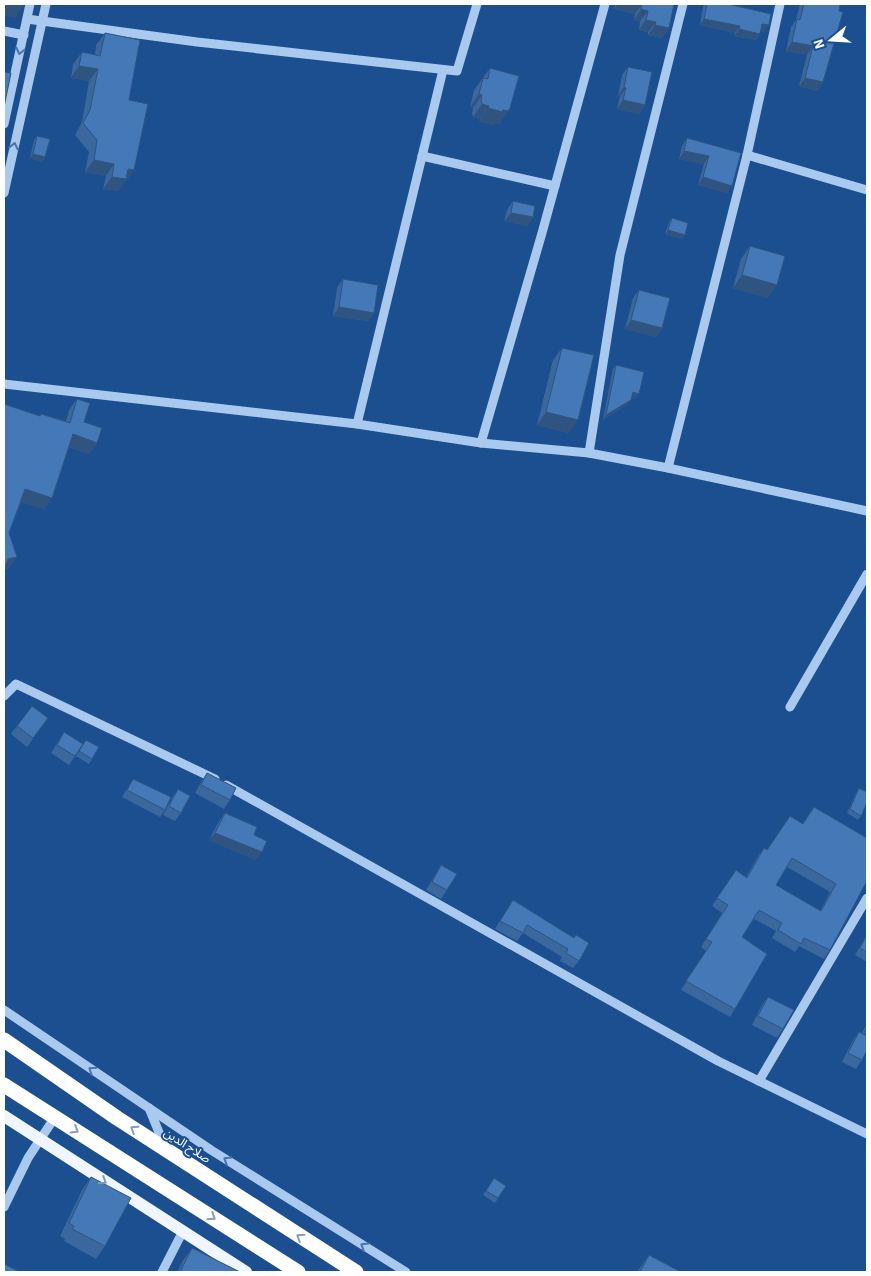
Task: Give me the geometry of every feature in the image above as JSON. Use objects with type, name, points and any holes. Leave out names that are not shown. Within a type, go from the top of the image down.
[{"type":"highway","name":"صلاح الدين","points":[[4,1040],[166,1150],[356,1272]]},
{"type":"highway","points":[[4,1086],[298,1272]]},
{"type":"main road","points":[[4,1116],[246,1272]]},
{"type":"street","points":[[4,124],[30,4]]},
{"type":"street","points":[[4,193],[46,4]]},
{"type":"street","points":[[27,19],[198,42],[457,71],[477,4]]},
{"type":"street","points":[[481,443],[605,4]]},
{"type":"street","points":[[589,453],[620,255],[683,4]]},
{"type":"street","points":[[668,468],[747,155],[780,4]]},
{"type":"street","points":[[4,31],[24,34]]},
{"type":"street","points":[[357,424],[443,70]]},
{"type":"street","points":[[747,155],[867,190]]},
{"type":"street","points":[[422,156],[555,186]]},
{"type":"street","points":[[4,384],[357,424],[481,443],[589,453],[867,511]]},
{"type":"street","points":[[790,706],[867,574]]},
{"type":"street","points":[[4,696],[16,684],[247,795],[401,884],[718,1061],[867,1134]]},
{"type":"street","points":[[759,1081],[867,898]]},
{"type":"street","points":[[4,1010],[148,1108],[406,1272]]},
{"type":"street","points":[[148,1108],[166,1150]]},
{"type":"street","points":[[4,1207],[28,1158],[55,1117]]},
{"type":"street","points":[[162,1272],[182,1232]]},
{"type":"building","points":[[642,4],[674,4],[669,28],[655,25],[656,22],[646,20],[648,11],[641,9]]},
{"type":"building","points":[[707,4],[728,4],[771,14],[769,25],[762,24],[760,34],[739,29],[740,26],[704,19]]},
{"type":"building","points":[[804,4],[840,4],[839,11],[843,12],[823,82],[805,78],[813,46],[792,42],[797,19],[800,20]]},
{"type":"building","points":[[105,33],[140,40],[129,100],[148,104],[134,170],[128,169],[126,179],[112,177],[114,164],[94,160],[97,140],[83,123],[90,110],[98,69],[79,66],[82,52],[100,56]]},
{"type":"building","points":[[628,67],[652,72],[645,105],[623,100]]},
{"type":"building","points":[[490,68],[519,76],[508,111],[503,110],[502,112],[482,104],[482,95],[479,94],[483,78],[488,79]]},
{"type":"building","points":[[4,72],[11,73],[4,107]]},
{"type":"building","points":[[37,136],[50,139],[45,157],[33,154]]},
{"type":"building","points":[[687,138],[741,153],[732,186],[703,177],[709,156],[684,151]]},
{"type":"building","points":[[513,201],[535,206],[533,217],[511,213]]},
{"type":"building","points":[[672,218],[688,223],[685,235],[668,230]]},
{"type":"building","points":[[750,246],[785,256],[777,285],[742,275]]},
{"type":"building","points":[[343,279],[378,285],[374,313],[339,307]]},
{"type":"building","points":[[639,290],[670,298],[662,328],[631,320]]},
{"type":"building","points":[[562,348],[594,355],[578,420],[546,412]]},
{"type":"building","points":[[616,365],[644,372],[639,394],[633,392],[631,400],[606,415]]},
{"type":"building","points":[[77,399],[90,403],[84,422],[102,428],[97,443],[73,434],[52,498],[25,489],[9,533],[17,557],[8,559],[4,570],[4,404],[40,416],[41,414],[70,423]]},
{"type":"building","points":[[32,706],[48,718],[33,738],[17,726]]},
{"type":"building","points":[[64,732],[83,744],[75,756],[57,745]]},
{"type":"building","points":[[86,740],[99,747],[92,759],[79,751]]},
{"type":"building","points":[[207,773],[236,788],[230,800],[201,785]]},
{"type":"building","points":[[133,779],[171,797],[165,810],[127,790]]},
{"type":"building","points":[[859,788],[867,792],[867,803],[861,816],[850,809]]},
{"type":"building","points":[[178,789],[190,796],[181,813],[169,806]]},
{"type":"building","points":[[814,807],[867,838],[867,881],[830,950],[804,938],[801,944],[778,930],[782,923],[759,910],[742,937],[767,954],[735,1009],[686,981],[712,942],[706,939],[728,905],[717,898],[736,870],[747,878],[764,848],[767,850],[790,816],[803,824]],"holes":[[[792,858],[836,884],[821,911],[776,885]]]},
{"type":"building","points":[[225,813],[257,827],[254,835],[267,841],[262,852],[215,833]]},
{"type":"building","points":[[441,865],[457,874],[447,890],[432,882]]},
{"type":"building","points":[[513,900],[574,938],[576,935],[589,943],[579,961],[566,953],[568,949],[527,925],[523,933],[500,921]]},
{"type":"building","points":[[867,935],[867,952],[860,948]]},
{"type":"building","points":[[768,997],[794,1010],[783,1029],[758,1016]]},
{"type":"building","points":[[859,1032],[867,1036],[867,1050],[862,1060],[848,1053]]},
{"type":"building","points":[[91,1177],[131,1198],[105,1246],[72,1229],[74,1226],[69,1223]]},
{"type":"building","points":[[494,1178],[506,1186],[498,1198],[486,1191]]},
{"type":"building","points":[[192,1248],[240,1272],[180,1272]]},
{"type":"building","points":[[649,1255],[681,1272],[640,1272]]},
{"type":"building","points":[[4,1264],[20,1272],[4,1272]]}]
